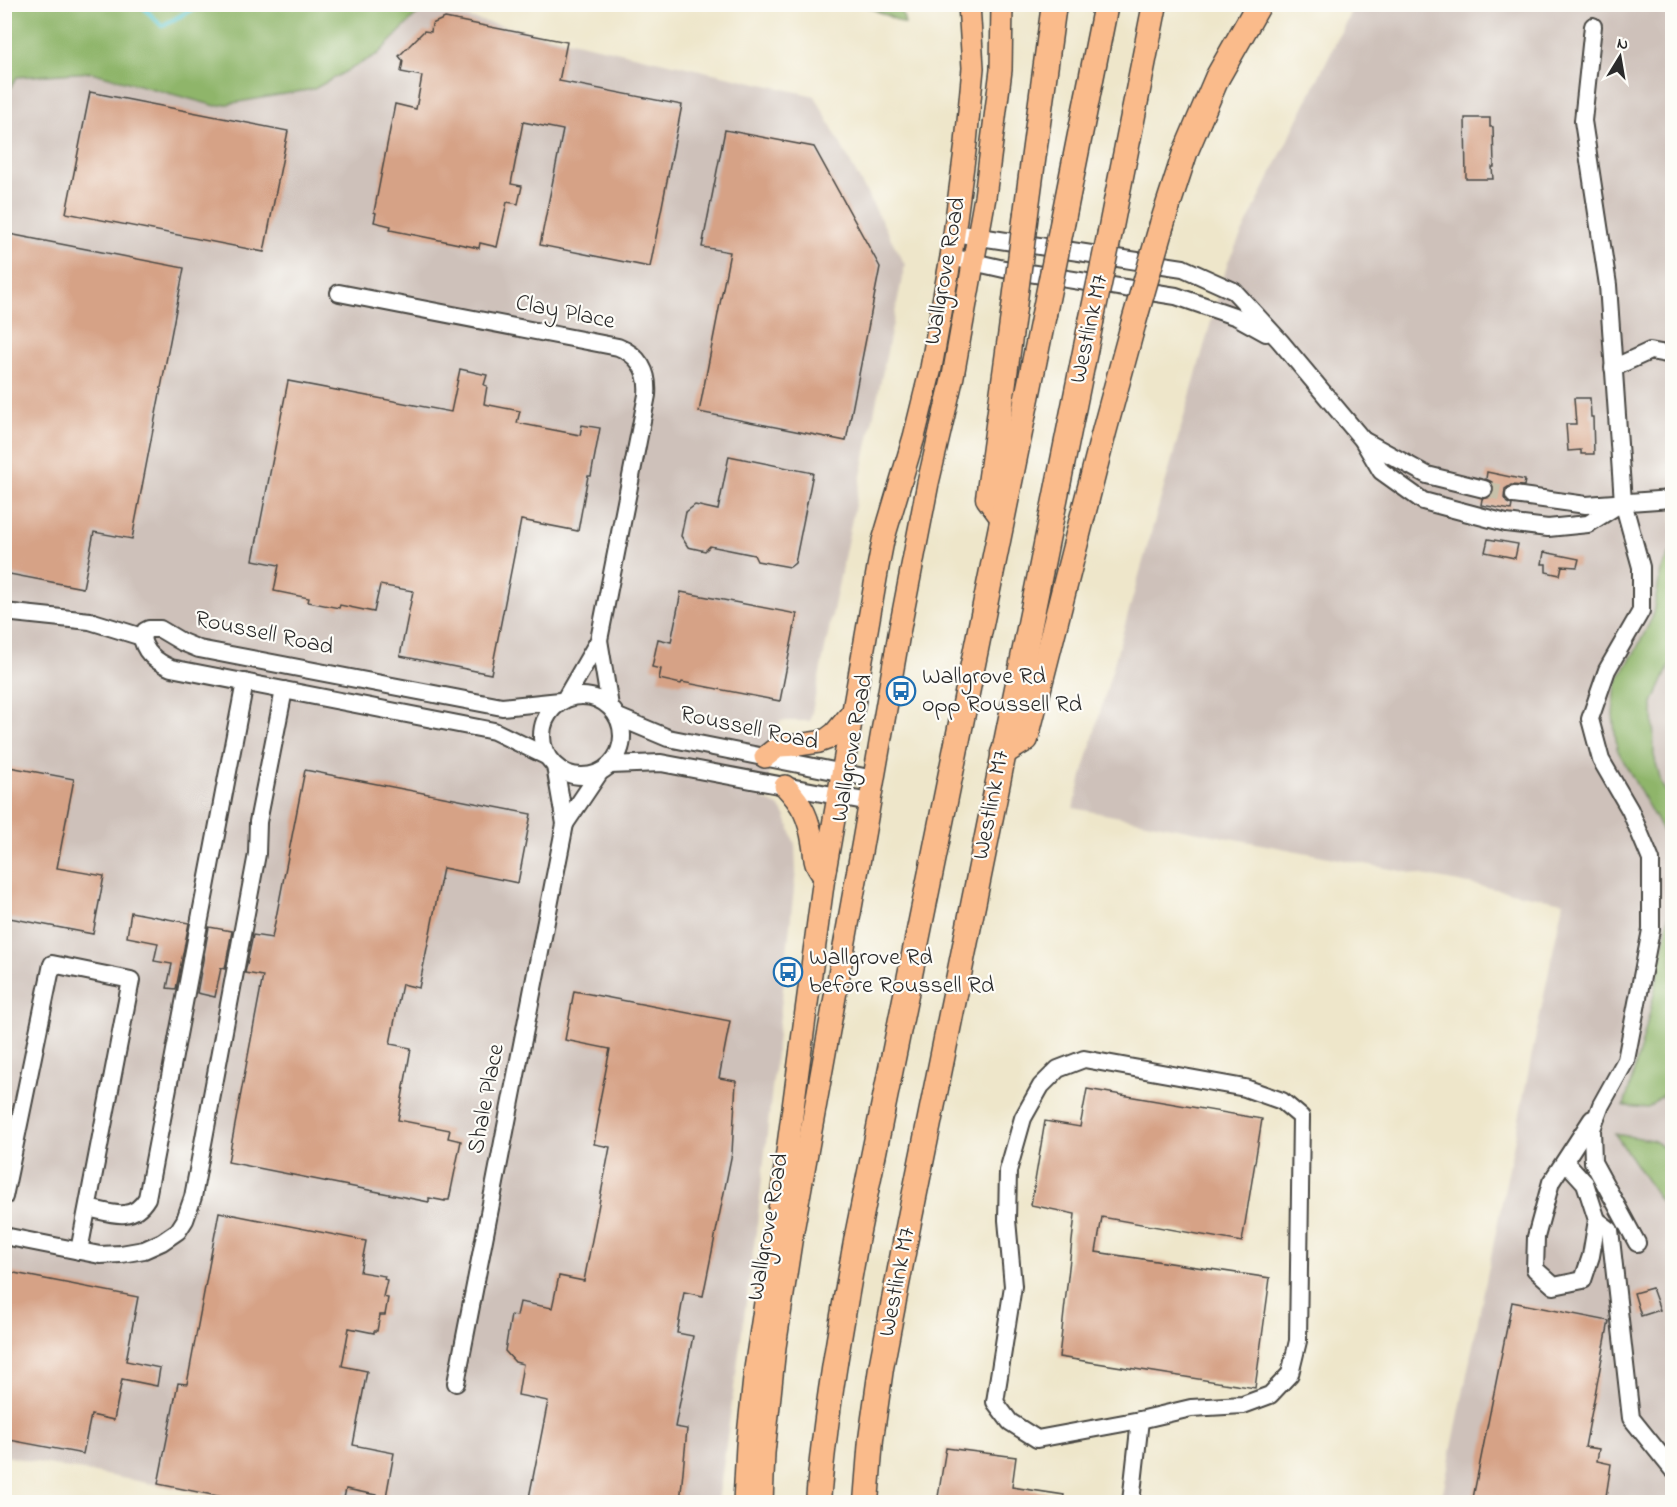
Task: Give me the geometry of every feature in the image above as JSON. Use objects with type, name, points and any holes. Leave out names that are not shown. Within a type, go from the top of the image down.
[{"type":"highway","points":[[1002,517],[988,498],[1054,4]]},
{"type":"highway","name":"Westlink M7","points":[[818,1503],[828,1405],[857,1236],[1106,4]]},
{"type":"highway","name":"Westlink M7","points":[[866,1503],[871,1439],[881,1368],[914,1194],[1155,4]]},
{"type":"highway","points":[[1003,753],[1026,739],[1133,325],[1185,153],[1217,78],[1259,4]]},
{"type":"main road","name":"Wallgrove Road","points":[[744,1503],[754,1369],[781,1197],[837,797],[879,558],[929,377],[951,257],[966,143],[972,68],[969,4]]},
{"type":"main road","name":"Wallgrove Road","points":[[762,1503],[764,1453],[775,1347],[791,1242],[905,598],[928,483],[953,376],[985,197],[1001,70],[1002,4]]},
{"type":"main road","points":[[765,757],[779,746],[827,739],[836,733],[852,711]]},
{"type":"main road","points":[[785,786],[798,800],[804,811],[811,829],[814,864],[824,877]]},
{"type":"street","points":[[1565,1161],[1585,1183],[1597,1220],[1591,1256],[1583,1280],[1554,1286],[1535,1269],[1536,1237],[1551,1182],[1601,1105],[1626,1060],[1651,930],[1651,860],[1630,810],[1601,760],[1590,719],[1607,670],[1641,611],[1641,567],[1623,502],[1608,285],[1583,121],[1593,26]]},
{"type":"street","points":[[954,233],[1183,268],[1234,291],[1280,341],[1362,439],[1381,471],[1423,501],[1506,523],[1548,528],[1588,524],[1623,502]]},
{"type":"street","points":[[951,257],[1004,269],[1176,296],[1237,317],[1280,341]]},
{"type":"street","name":"Clay Place","points":[[339,293],[618,347],[638,359],[648,382],[647,394],[599,640],[563,700]]},
{"type":"street","points":[[1613,368],[1650,351],[1672,355]]},
{"type":"street","points":[[1362,439],[1427,475],[1484,489]]},
{"type":"street","points":[[1514,495],[1586,505],[1672,499]]},
{"type":"street","points":[[4,612],[90,621],[142,637]]},
{"type":"street","name":"Roussell Road","points":[[551,761],[494,731],[171,668],[160,663],[148,653],[142,637],[149,629],[160,629],[199,649],[502,707],[563,700]]},
{"type":"street","name":"Clay Place","points":[[599,640],[614,711]]},
{"type":"street","points":[[88,1208],[122,1215],[137,1210],[147,1198],[245,682]]},
{"type":"street","points":[[4,1236],[100,1255],[121,1254],[144,1250],[162,1242],[178,1231],[185,1220],[193,1197],[255,866],[258,822],[284,690]]},
{"type":"street","points":[[577,695],[589,696],[600,699],[614,711],[622,726],[623,737],[617,757],[605,769],[589,776],[576,776],[565,772],[551,761],[541,736],[542,726],[552,708],[563,700],[577,695]]},
{"type":"street","name":"Roussell Road","points":[[614,711],[668,738],[874,779]]},
{"type":"street","name":"Shale Place","points":[[456,1383],[565,824],[551,761]]},
{"type":"street","name":"Roussell Road","points":[[605,769],[661,763],[870,802]]},
{"type":"street","name":"Shale Place","points":[[565,824],[605,769]]},
{"type":"street","points":[[4,1197],[52,964],[131,980],[79,1251]]},
{"type":"street","points":[[1084,1059],[1245,1088],[1282,1101],[1301,1117],[1298,1341],[1290,1374],[1270,1395],[1243,1405],[1191,1408],[1140,1420],[1037,1438],[1010,1422],[995,1402],[1013,1286],[1007,1220],[1008,1171],[1023,1118],[1041,1086],[1058,1069],[1084,1059]]},
{"type":"street","points":[[1601,1105],[1592,1129],[1593,1162],[1637,1243]]},
{"type":"street","points":[[1597,1220],[1610,1230],[1631,1418],[1672,1469]]},
{"type":"street","points":[[1131,1503],[1140,1420]]},
{"type":"shaded area","points":[[1354,5],[1672,5],[1672,1502],[1441,1502],[1563,902],[1073,808],[1228,262]]},
{"type":"shaded area","points":[[424,8],[815,96],[905,265],[810,721],[780,721],[764,800],[779,806],[786,817],[795,845],[796,871],[757,1225],[718,1502],[248,1502],[5,1456],[4,96],[17,77],[90,72],[216,106],[378,54]]},
{"type":"green space","points":[[5,4],[426,5],[378,54],[314,89],[216,106],[91,72],[17,77],[5,96]]},
{"type":"green space","points":[[864,5],[901,5],[905,24]]},
{"type":"green space","points":[[1672,549],[1672,660],[1653,703],[1654,755],[1661,783],[1672,804],[1672,871],[1668,842],[1617,749],[1613,715],[1616,683],[1652,618],[1661,571]]},
{"type":"green space","points":[[1672,889],[1672,1078],[1668,1090],[1648,1108],[1624,1106],[1653,999],[1669,917]]},
{"type":"green space","points":[[1615,1134],[1652,1140],[1672,1153],[1672,1218]]},
{"type":"building","points":[[445,18],[567,42],[559,81],[682,105],[650,267],[540,245],[563,130],[523,122],[511,184],[522,186],[518,204],[507,202],[497,247],[480,243],[479,248],[390,230],[391,226],[374,222],[395,104],[416,109],[422,76],[401,72],[403,61],[399,56],[424,31],[431,32],[432,24]]},
{"type":"building","points":[[90,92],[288,131],[264,252],[66,213]]},
{"type":"building","points":[[1465,118],[1490,118],[1490,127],[1493,127],[1493,179],[1466,179]]},
{"type":"building","points":[[725,130],[814,147],[880,267],[846,441],[699,412],[730,252],[702,247]]},
{"type":"building","points":[[4,233],[184,268],[132,539],[94,532],[83,588],[4,573]]},
{"type":"building","points":[[460,369],[487,375],[484,385],[487,386],[484,404],[520,411],[517,423],[580,435],[582,425],[600,428],[578,531],[521,520],[491,674],[400,656],[413,591],[380,585],[374,612],[340,605],[339,608],[308,602],[309,598],[274,591],[279,565],[253,560],[288,381],[451,412]]},
{"type":"building","points":[[1574,398],[1590,398],[1594,454],[1581,454],[1581,450],[1568,451],[1566,424],[1576,424]]},
{"type":"building","points":[[729,456],[813,473],[795,563],[790,567],[757,561],[754,555],[710,546],[705,551],[688,547],[681,536],[686,512],[695,505],[718,510]]},
{"type":"building","points":[[1487,472],[1525,480],[1524,486],[1511,485],[1505,489],[1504,498],[1512,505],[1511,510],[1481,505],[1482,499],[1491,497],[1494,491],[1492,482],[1486,479]]},
{"type":"building","points":[[1488,539],[1518,544],[1515,558],[1485,552]]},
{"type":"building","points":[[1544,552],[1579,559],[1577,567],[1562,566],[1560,575],[1546,572],[1546,564],[1542,564]]},
{"type":"building","points":[[681,592],[797,614],[780,701],[659,679],[661,669],[652,667],[658,639],[671,642]]},
{"type":"building","points":[[4,766],[74,779],[57,868],[104,876],[93,934],[4,917]]},
{"type":"building","points":[[305,770],[531,814],[518,883],[443,868],[419,988],[402,984],[390,1044],[411,1048],[398,1120],[450,1130],[448,1138],[461,1141],[449,1200],[429,1198],[429,1202],[228,1162],[263,976],[245,973],[253,935],[272,938]]},
{"type":"building","points":[[131,912],[189,923],[176,989],[167,988],[172,964],[154,961],[158,943],[127,937]]},
{"type":"building","points":[[209,927],[232,931],[225,969],[221,968],[215,997],[197,993]]},
{"type":"building","points":[[574,991],[730,1021],[719,1078],[736,1081],[732,1153],[703,1296],[684,1292],[677,1333],[693,1336],[675,1427],[687,1429],[680,1503],[528,1503],[548,1401],[518,1395],[523,1364],[515,1362],[505,1351],[511,1315],[517,1316],[520,1302],[552,1308],[559,1276],[584,1281],[610,1147],[594,1144],[610,1049],[565,1040]]},
{"type":"building","points":[[1087,1089],[1262,1119],[1242,1242],[1102,1217],[1096,1252],[1270,1278],[1255,1388],[1059,1357],[1075,1214],[1031,1205],[1045,1121],[1080,1127]]},
{"type":"building","points":[[219,1212],[366,1241],[360,1272],[385,1276],[384,1279],[387,1280],[383,1297],[388,1298],[385,1315],[380,1315],[377,1331],[374,1333],[349,1328],[342,1366],[367,1371],[353,1445],[394,1453],[386,1497],[346,1489],[343,1503],[252,1503],[158,1484],[178,1383],[187,1384]]},
{"type":"building","points":[[4,1271],[138,1297],[126,1361],[160,1368],[157,1386],[122,1379],[114,1420],[91,1415],[83,1454],[4,1439]]},
{"type":"building","points":[[1652,1288],[1660,1310],[1641,1316],[1634,1293]]},
{"type":"building","points":[[1512,1302],[1609,1321],[1585,1447],[1599,1449],[1597,1461],[1611,1464],[1605,1503],[1472,1503]]},
{"type":"building","points":[[946,1448],[1016,1457],[1012,1487],[1064,1495],[1063,1503],[937,1503]]},
{"type":"waterway","points":[[140,4],[162,26],[202,4]]},
{"type":"tunnel","points":[[1484,489],[1514,495]]},
{"type":"place","name":"Wallgrove Rd opp Roussell Rd","points":[[901,691]]},
{"type":"place","name":"Wallgrove Rd before Roussell Rd","points":[[788,972]]}]
